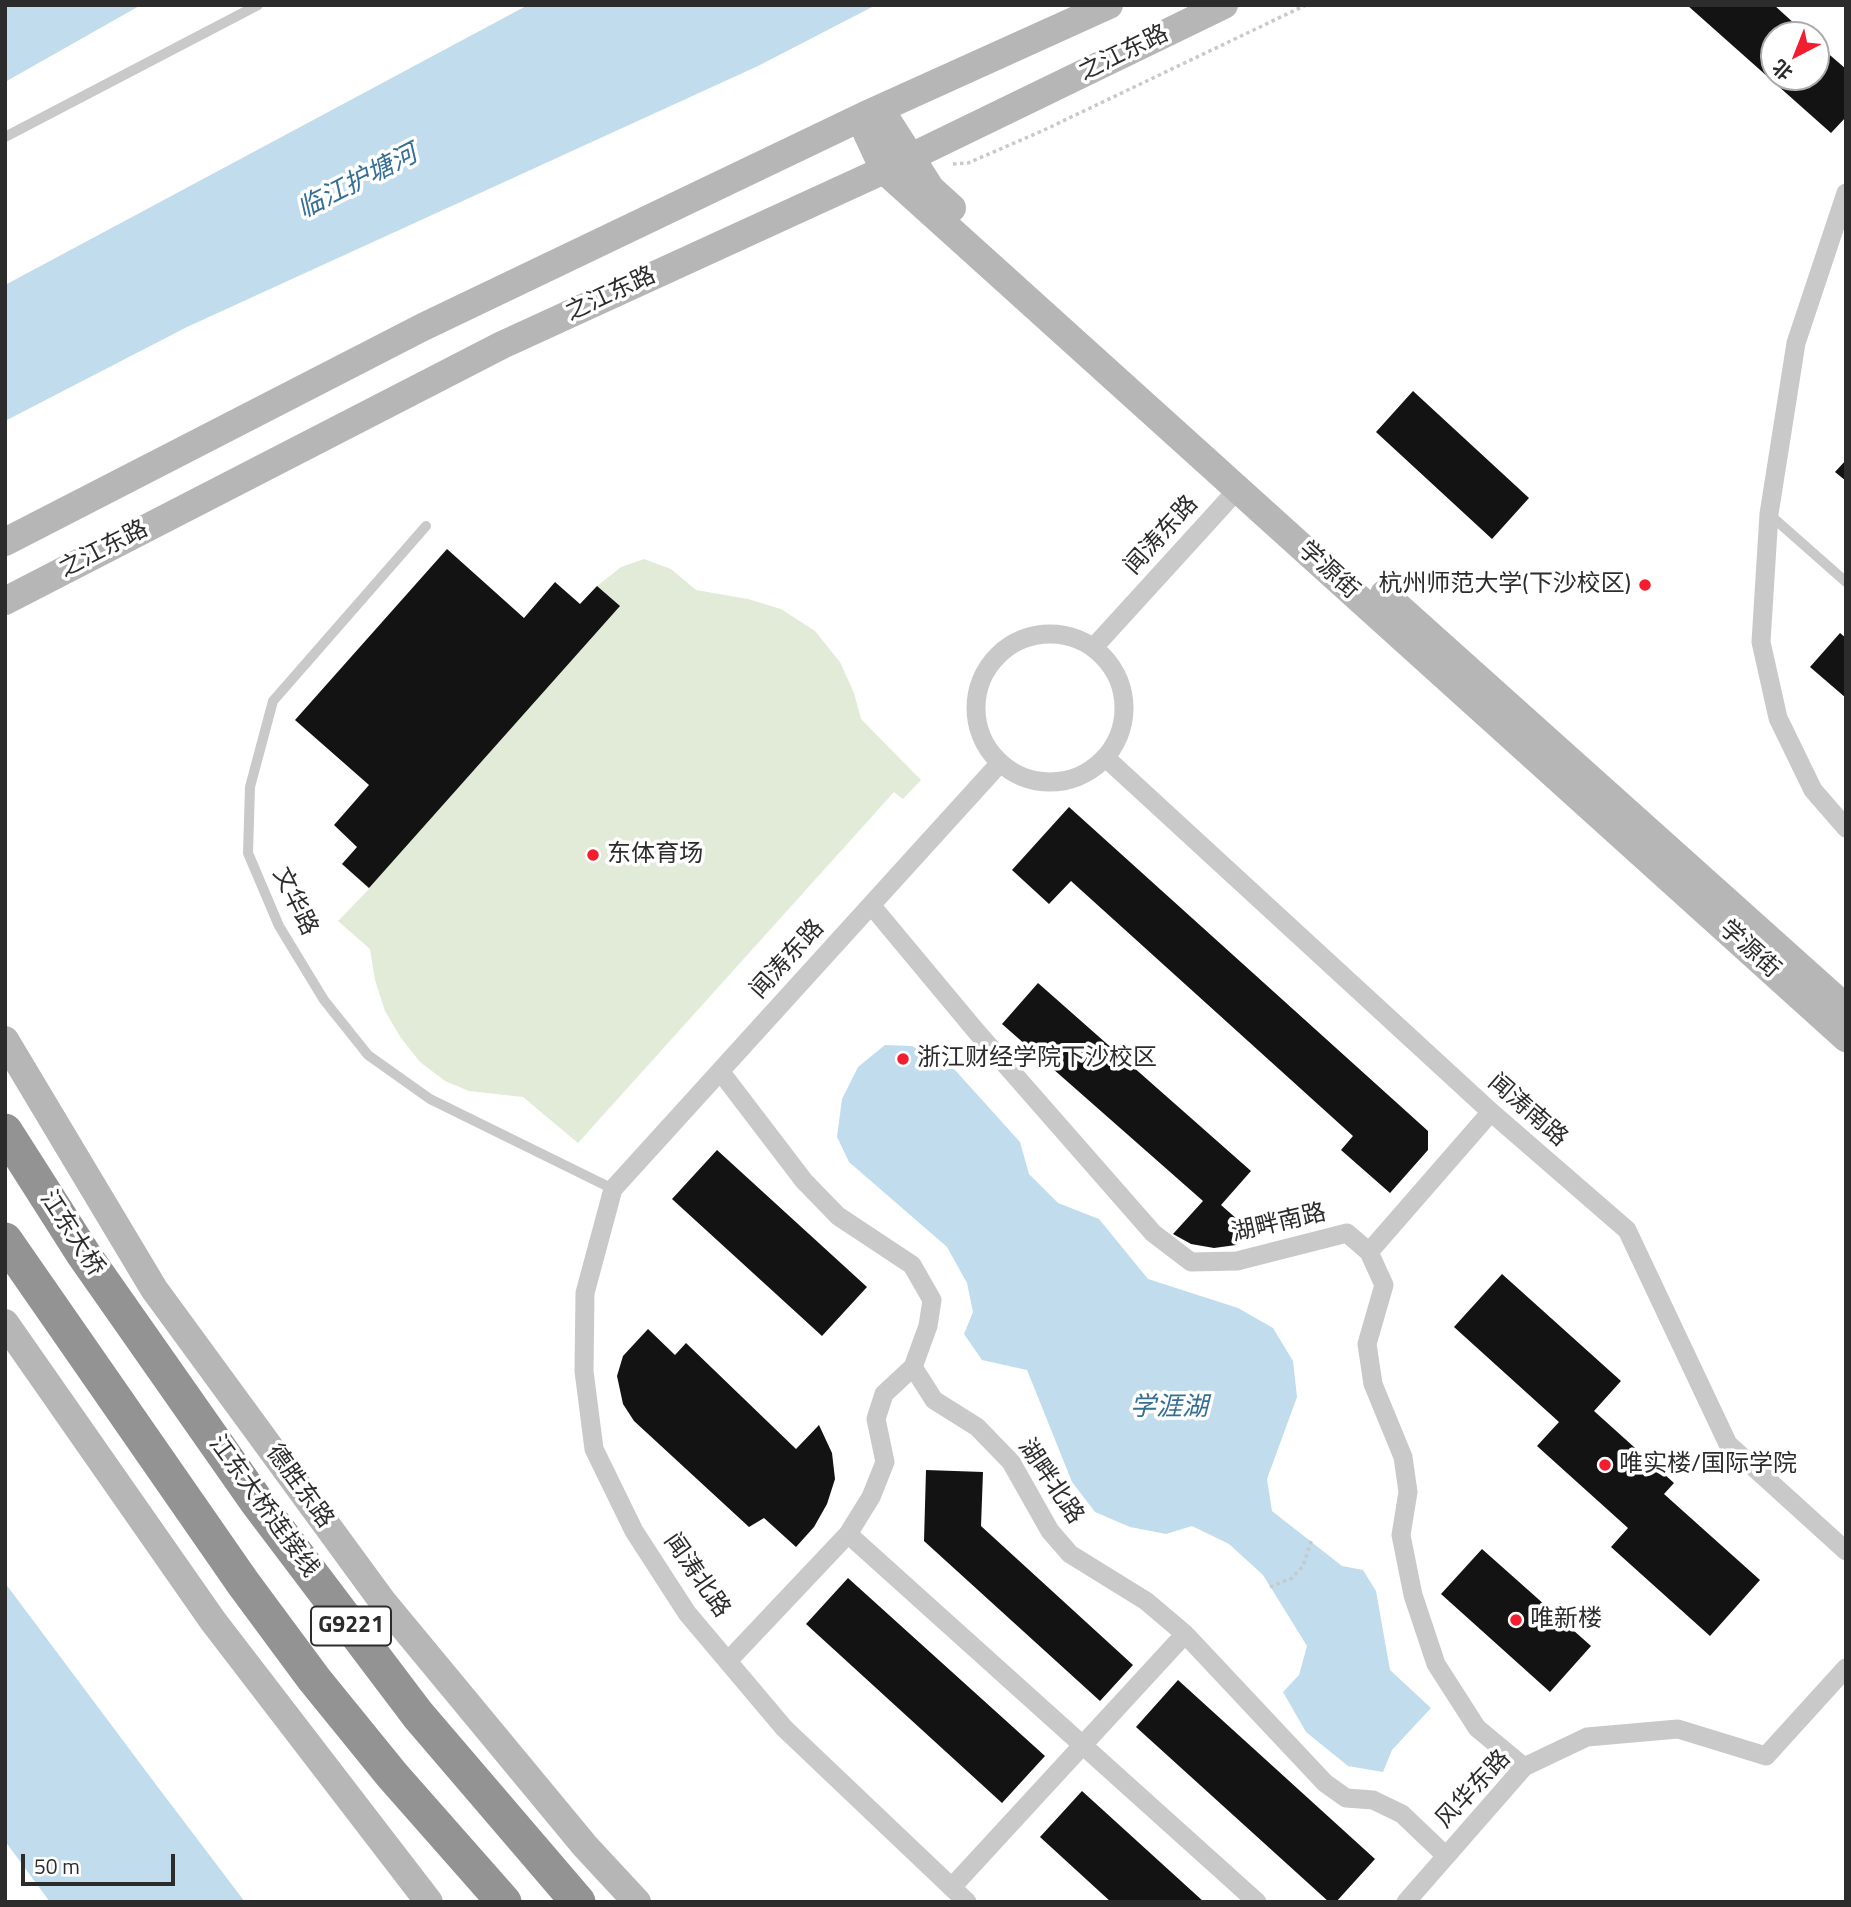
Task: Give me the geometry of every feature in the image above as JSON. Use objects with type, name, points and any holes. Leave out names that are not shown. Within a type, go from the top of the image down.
[{"type":"highway","name":"江东大桥","points":[[5,1131],[140,1336]]},
{"type":"highway","name":"G9221","points":[[5,1240],[243,1583],[314,1679],[392,1775],[504,1902]]},
{"type":"highway","name":"江东大桥连接线","points":[[140,1336],[257,1502],[418,1714],[578,1902]]},
{"type":"main road","name":"之江东路","points":[[5,542],[178,456],[319,378],[870,114],[1109,5]]},
{"type":"main road","name":"之江东路","points":[[5,601],[502,345],[884,170],[913,163],[1224,5]]},
{"type":"main road","points":[[870,114],[913,163],[931,189],[1846,1008]]},
{"type":"main road","name":"学源街","points":[[870,114],[884,170],[1846,1038]]},
{"type":"main road","name":"德胜东路","points":[[5,1040],[154,1289],[350,1558],[383,1602],[585,1846],[637,1902]]},
{"type":"main road","points":[[5,1323],[213,1622],[429,1902]]},
{"type":"street","points":[[1846,192],[1796,344],[1769,514],[1761,642],[1778,718],[1813,790],[1846,828]]},
{"type":"street","name":"闻涛东路","points":[[1094,647],[1238,489]]},
{"type":"street","points":[[1046,633],[1071,636],[1094,647],[1112,665],[1122,688],[1125,713],[1120,737],[1106,758],[1088,773],[1066,782],[1043,783],[1020,776],[1000,763],[984,743],[976,720],[976,695],[985,671],[1000,652],[1022,638],[1046,633]]},
{"type":"street","name":"闻涛南路","points":[[1106,758],[1491,1112],[1627,1230],[1728,1444],[1846,1551]]},
{"type":"street","name":"闻涛东路","points":[[613,1189],[1000,763]]},
{"type":"street","name":"湖畔南路","points":[[872,905],[976,1031],[1153,1233],[1191,1262],[1237,1261],[1347,1233],[1369,1252]]},
{"type":"street","points":[[720,1071],[804,1181],[838,1216],[912,1265],[932,1300],[928,1326],[913,1367],[884,1394],[876,1419],[885,1462],[872,1497],[848,1534],[728,1661]]},
{"type":"street","points":[[1491,1112],[1369,1252],[1384,1285],[1367,1344],[1373,1384],[1403,1457],[1408,1492],[1401,1535],[1413,1595],[1436,1664],[1477,1728],[1524,1767]]},
{"type":"street","name":"闻涛北路","points":[[613,1189],[585,1293],[584,1371],[594,1449],[635,1531],[687,1613],[784,1728],[967,1902]]},
{"type":"street","name":"湖畔北路","points":[[913,1367],[934,1400],[977,1427],[1011,1462],[1050,1531],[1070,1554],[1146,1601],[1185,1633],[1325,1783],[1346,1798],[1373,1800],[1402,1814],[1446,1856]]},
{"type":"street","points":[[848,1534],[1257,1902]]},
{"type":"street","points":[[952,1888],[1185,1633]]},
{"type":"street","name":"风华东路","points":[[1406,1902],[1524,1767],[1587,1737],[1678,1729],[1766,1756],[1846,1668]]},
{"type":"lane","points":[[5,137],[258,5]]},
{"type":"lane","points":[[1769,514],[1846,582]]},
{"type":"lane","name":"文华路","points":[[426,526],[273,701],[250,787],[248,853],[279,926],[324,1000],[368,1055],[430,1099],[613,1189]]},
{"type":"path","points":[[913,163],[968,163],[1306,5]]},
{"type":"path","points":[[1270,1587],[1292,1578],[1303,1566],[1311,1541]]},
{"type":"green space","name":"东体育场","points":[[644,559],[671,569],[696,590],[748,599],[781,609],[815,631],[840,662],[854,693],[861,719],[921,780],[903,799],[894,792],[578,1143],[523,1097],[469,1091],[445,1081],[420,1062],[385,1011],[375,980],[370,949],[338,921],[369,889],[342,864],[597,586],[621,567]]},
{"type":"water","points":[[5,5],[141,5],[5,82]]},
{"type":"water","name":"临江护塘河","points":[[528,5],[876,5],[758,66],[187,327],[5,421],[5,285]]},
{"type":"water","name":"学涯湖","points":[[885,1045],[912,1046],[955,1070],[1020,1142],[1029,1174],[1058,1203],[1099,1219],[1148,1279],[1238,1308],[1273,1328],[1293,1361],[1297,1397],[1267,1479],[1272,1511],[1342,1566],[1363,1570],[1376,1591],[1390,1670],[1431,1708],[1392,1750],[1383,1772],[1348,1766],[1306,1732],[1283,1692],[1299,1675],[1307,1646],[1263,1575],[1229,1544],[1192,1526],[1166,1534],[1130,1527],[1095,1512],[1072,1482],[1027,1370],[982,1360],[964,1334],[973,1312],[967,1283],[947,1247],[849,1162],[837,1137],[842,1099],[858,1067]]},
{"type":"water","points":[[5,1583],[245,1902],[50,1902],[5,1841]]},
{"type":"building","points":[[1687,5],[1774,5],[1792,21],[1760,21],[1760,70]]},
{"type":"building","points":[[1830,55],[1846,69],[1846,117],[1831,133],[1784,91],[1830,91]]},
{"type":"building","points":[[1413,391],[1529,498],[1492,539],[1376,432]]},
{"type":"building","points":[[1846,460],[1846,481],[1835,472]]},
{"type":"building","points":[[447,549],[524,618],[555,582],[580,604],[597,586],[620,606],[369,888],[342,864],[357,847],[334,825],[369,785],[295,720]]},
{"type":"building","points":[[1840,633],[1846,638],[1846,698],[1810,667]]},
{"type":"building","points":[[1069,807],[1428,1131],[1428,1150],[1390,1193],[1341,1150],[1353,1136],[1071,881],[1049,904],[1012,870]]},
{"type":"building","points":[[1038,983],[1251,1171],[1221,1205],[1255,1235],[1236,1245],[1214,1248],[1191,1244],[1173,1234],[1203,1201],[1002,1024]]},
{"type":"building","points":[[717,1150],[867,1287],[822,1336],[672,1199]]},
{"type":"building","name":"唯实楼/国际学院","points":[[1502,1274],[1621,1381],[1594,1411],[1674,1483],[1664,1494],[1760,1580],[1710,1636],[1611,1547],[1628,1528],[1537,1446],[1559,1422],[1454,1327]]},
{"type":"building","points":[[648,1329],[675,1355],[686,1343],[796,1449],[819,1425],[832,1453],[835,1479],[827,1504],[814,1527],[796,1547],[764,1518],[749,1527],[634,1421],[623,1404],[617,1376],[623,1356]]},
{"type":"building","points":[[926,1470],[983,1472],[981,1526],[1133,1665],[1100,1701],[924,1541]]},
{"type":"building","name":"唯新楼","points":[[1482,1549],[1591,1646],[1550,1692],[1441,1594]]},
{"type":"building","points":[[848,1578],[1045,1756],[1002,1803],[806,1624]]},
{"type":"building","points":[[1178,1680],[1375,1859],[1336,1902],[1329,1902],[1136,1727]]},
{"type":"building","points":[[1082,1791],[1204,1902],[1111,1902],[1040,1837]]},
{"type":"place","name":"杭州师范大学(下沙校区)","points":[[1645,585]]},
{"type":"place","name":"东体育场","points":[[593,855]]},
{"type":"place","name":"浙江财经学院下沙校区","points":[[903,1059]]},
{"type":"place","name":"唯实楼/国际学院","points":[[1605,1465]]},
{"type":"place","name":"唯新楼","points":[[1516,1620]]}]
